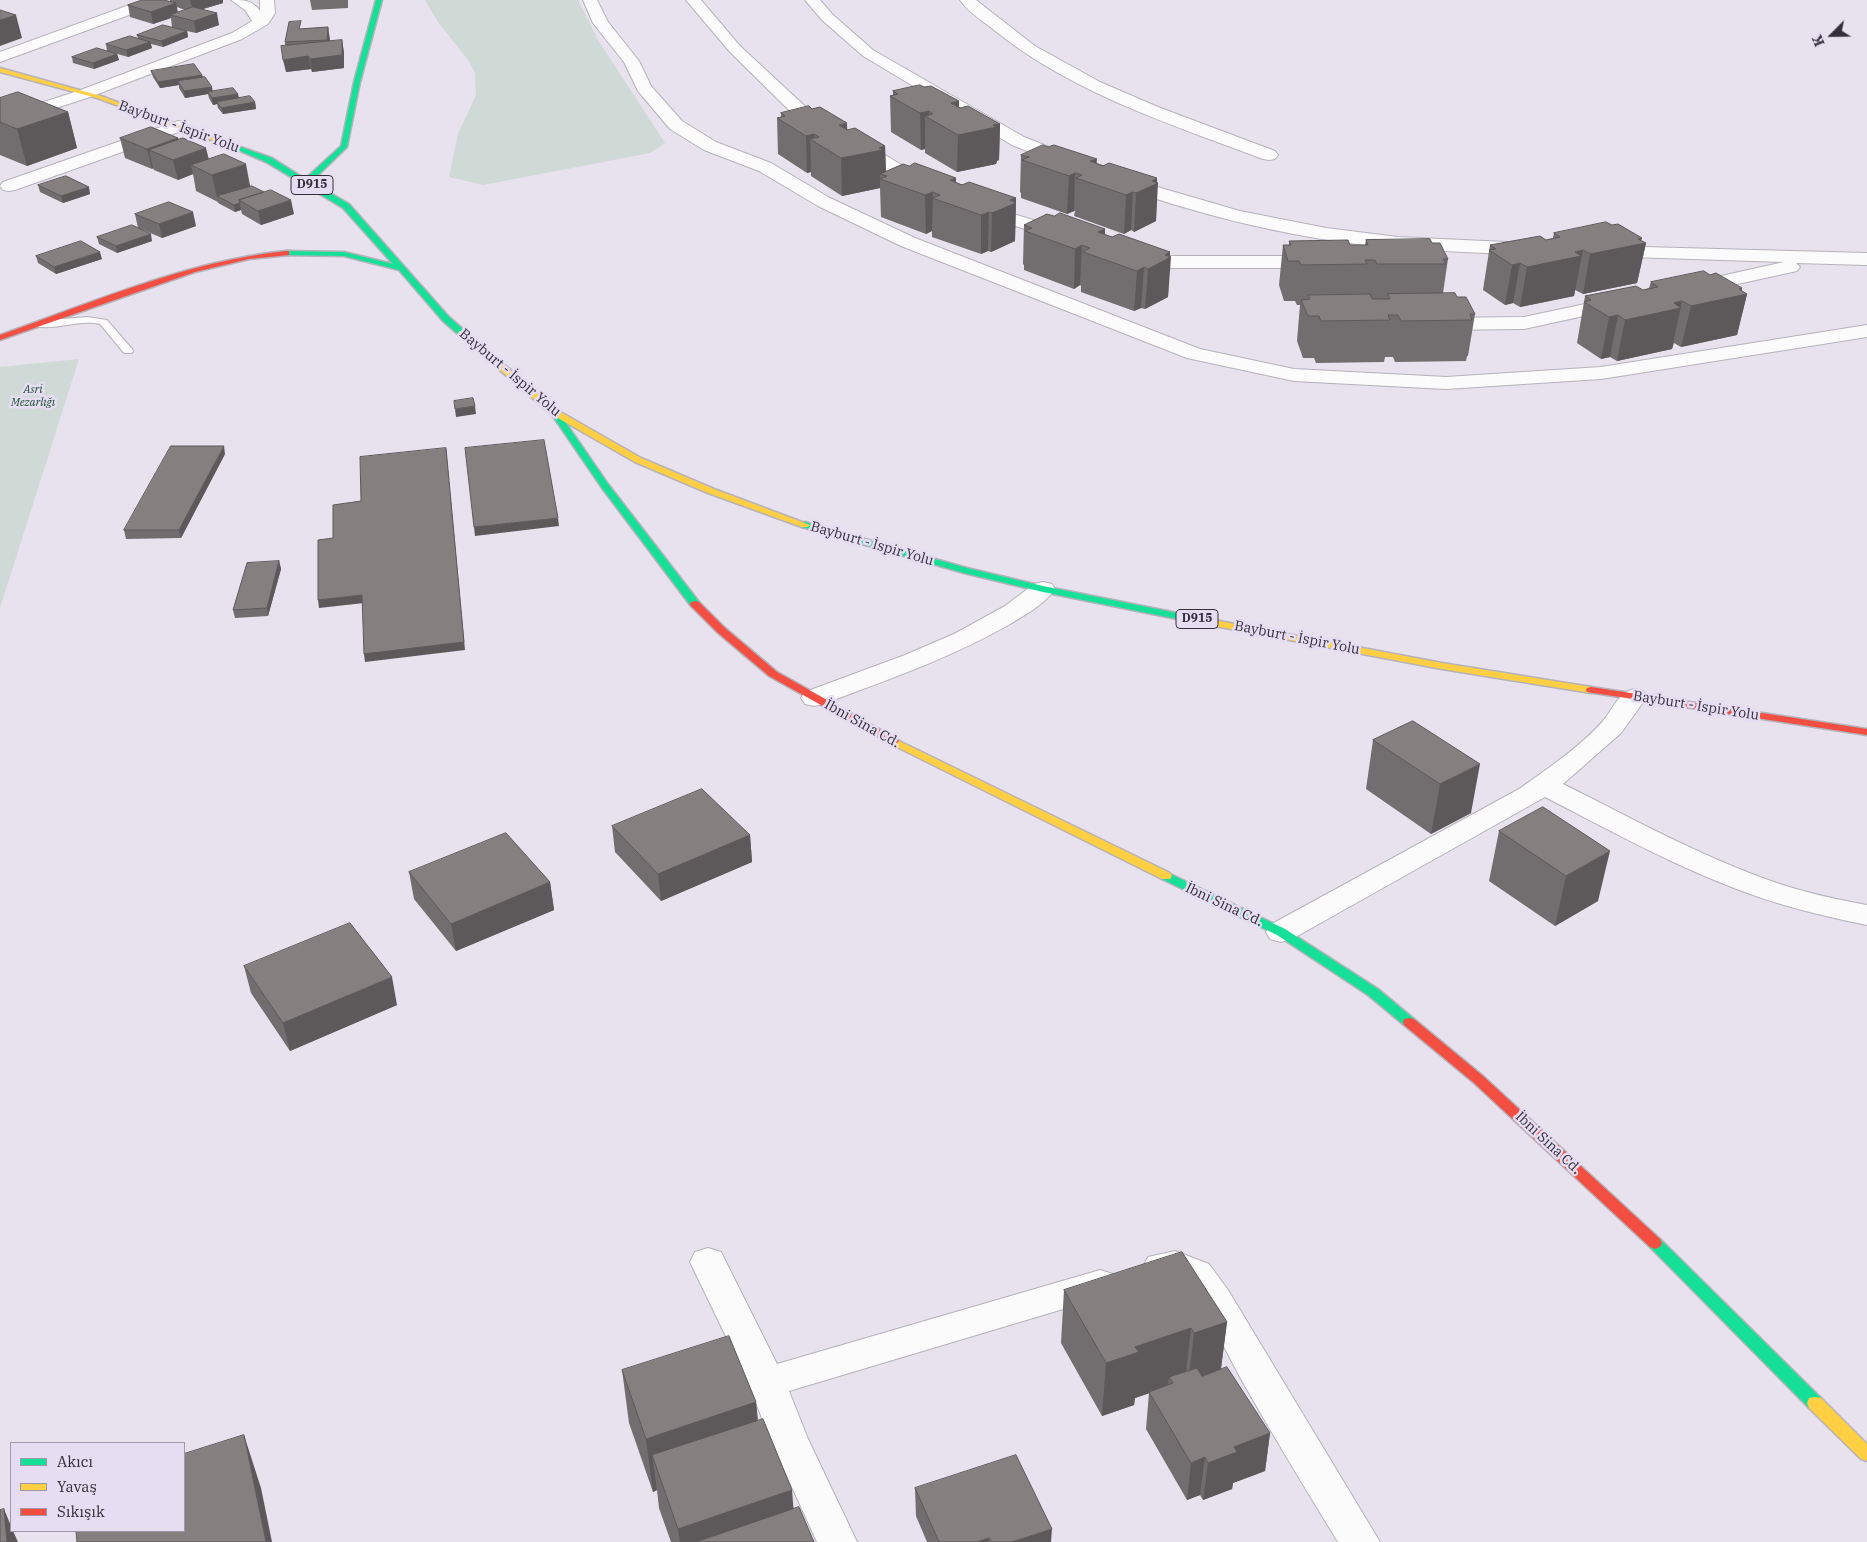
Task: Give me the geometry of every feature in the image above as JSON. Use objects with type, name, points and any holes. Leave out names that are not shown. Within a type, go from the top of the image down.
[{"type":"main road","points":[[306,182],[344,147],[357,82],[379,0]]},
{"type":"main road","name":"Bayburt - İspir Yolu","points":[[0,70],[99,97],[269,160],[346,206],[446,319],[491,360],[554,412],[638,460],[711,491],[815,529],[964,570],[1043,589],[1442,666],[1867,732]]},
{"type":"main road","points":[[0,338],[162,278],[258,254],[297,252],[338,253],[403,269]]},
{"type":"main road","name":"İbni Sina Cd.","points":[[554,412],[605,486],[689,598],[721,630],[773,674],[874,732],[1281,932],[1373,992],[1478,1079],[1634,1222],[1734,1324],[1867,1454]]},
{"type":"street","points":[[0,57],[157,0]]},
{"type":"street","points":[[238,0],[250,7],[261,23]]},
{"type":"street","points":[[0,121],[84,94],[237,36],[261,23],[268,13],[267,0]]},
{"type":"street","points":[[590,0],[601,23],[631,61],[644,88],[676,125],[710,146],[765,166],[824,202],[908,242],[1194,354],[1294,376],[1446,382],[1601,373],[1867,331]]},
{"type":"street","points":[[694,0],[735,49],[802,113],[917,183],[943,194]]},
{"type":"street","points":[[812,0],[827,17],[868,53],[1018,141],[1083,167]]},
{"type":"street","points":[[967,0],[1017,40],[1084,81],[1130,103],[1269,155]]},
{"type":"street","points":[[9,186],[178,126]]},
{"type":"street","points":[[1110,178],[1161,195],[1294,230],[1358,239],[1542,252],[1480,262],[1450,262]]},
{"type":"street","points":[[961,201],[1080,240]]},
{"type":"street","points":[[1117,251],[1166,262],[1332,262]]},
{"type":"street","points":[[1590,252],[1867,259]]},
{"type":"street","points":[[1670,292],[1836,257]]},
{"type":"street","points":[[1414,325],[1524,323],[1631,301]]},
{"type":"street","points":[[814,698],[905,664],[961,640],[1010,614],[1043,589]]},
{"type":"street","points":[[1281,932],[1529,796],[1567,767],[1612,727],[1634,697]]},
{"type":"street","points":[[1544,785],[1672,850],[1729,876],[1823,907],[1867,915]]},
{"type":"street","points":[[708,1262],[767,1382],[789,1439],[837,1542]]},
{"type":"street","points":[[767,1382],[1149,1269],[1175,1265],[1196,1274],[1215,1300],[1279,1411],[1360,1542]]},
{"type":"lane","points":[[38,324],[58,324],[89,320],[103,322],[128,351]]},
{"type":"green space","points":[[425,0],[578,0],[598,40],[665,143],[650,153],[483,185],[449,177],[458,134],[476,95],[475,73],[469,61],[438,22]]},
{"type":"green space","name":"Asri Mezarlığı","points":[[79,359],[0,608],[0,367]]},
{"type":"building","points":[[143,0],[164,0],[176,3],[151,12],[128,5]]},
{"type":"building","points":[[193,7],[217,13],[194,21],[170,15]]},
{"type":"building","points":[[0,10],[16,15],[0,20]]},
{"type":"building","points":[[301,21],[299,29],[328,27],[327,40],[285,42],[289,22]]},
{"type":"building","points":[[163,25],[187,31],[161,41],[137,35]]},
{"type":"building","points":[[130,36],[150,42],[126,50],[106,44]]},
{"type":"building","points":[[342,40],[342,55],[310,59],[308,56],[283,60],[281,46]]},
{"type":"building","points":[[97,48],[117,54],[93,63],[72,57]]},
{"type":"building","points":[[194,64],[202,75],[158,82],[151,71]]},
{"type":"building","points":[[205,77],[212,87],[184,91],[178,81]]},
{"type":"building","points":[[920,85],[924,87],[931,86],[959,101],[951,103],[960,108],[968,106],[1000,124],[993,125],[997,127],[958,135],[925,116],[933,114],[929,111],[920,113],[890,96],[898,94],[893,91]]},
{"type":"building","points":[[233,88],[238,94],[212,98],[208,92]]},
{"type":"building","points":[[18,92],[68,112],[17,129],[0,122],[0,98]]},
{"type":"building","points":[[250,96],[255,102],[221,108],[217,102]]},
{"type":"building","points":[[809,106],[812,109],[820,107],[847,123],[839,125],[847,130],[855,128],[885,146],[879,148],[883,150],[841,158],[810,139],[819,137],[814,134],[806,136],[777,118],[785,116],[781,113]]},
{"type":"building","points":[[151,127],[178,138],[147,149],[120,138]]},
{"type":"building","points":[[183,138],[206,148],[173,160],[149,150]]},
{"type":"building","points":[[1043,145],[1048,147],[1054,145],[1097,159],[1090,161],[1103,166],[1109,163],[1157,178],[1152,181],[1158,183],[1136,193],[1133,192],[1126,195],[1076,178],[1082,175],[1075,173],[1069,176],[1022,160],[1029,157],[1021,155]]},
{"type":"building","points":[[224,154],[246,164],[212,175],[191,165]]},
{"type":"building","points":[[915,163],[956,178],[950,180],[962,185],[969,182],[1016,198],[1010,200],[1016,203],[992,213],[989,212],[981,215],[932,198],[940,195],[933,192],[925,195],[880,179],[887,176],[880,174],[903,164],[909,166]]},
{"type":"building","points":[[66,176],[89,187],[61,196],[38,185]]},
{"type":"building","points":[[252,186],[264,192],[239,200],[240,203],[234,205],[217,196]]},
{"type":"building","points":[[271,190],[291,200],[258,211],[239,200]]},
{"type":"building","points":[[169,202],[193,212],[159,224],[135,214]]},
{"type":"building","points":[[1060,213],[1105,229],[1098,232],[1112,237],[1119,234],[1170,252],[1165,255],[1171,257],[1148,269],[1144,267],[1137,271],[1083,252],[1090,248],[1082,245],[1075,249],[1025,231],[1032,228],[1024,225],[1047,214],[1054,216]]},
{"type":"building","points":[[1606,222],[1612,225],[1618,224],[1642,238],[1638,239],[1646,243],[1590,254],[1583,250],[1575,252],[1581,256],[1527,267],[1520,263],[1512,265],[1489,250],[1496,249],[1490,245],[1540,236],[1546,240],[1560,237],[1554,233]]},
{"type":"building","points":[[132,225],[151,234],[116,246],[97,237]]},
{"type":"building","points":[[1430,239],[1432,243],[1440,243],[1448,259],[1443,259],[1446,264],[1377,264],[1375,260],[1365,260],[1367,264],[1301,265],[1299,261],[1288,261],[1283,245],[1291,245],[1289,241],[1348,240],[1350,245],[1368,245],[1366,240]]},
{"type":"building","points":[[81,241],[100,252],[54,267],[36,256]]},
{"type":"building","points":[[1704,271],[1710,275],[1716,273],[1742,288],[1739,289],[1747,294],[1691,306],[1682,301],[1674,303],[1681,308],[1625,320],[1618,315],[1609,317],[1584,302],[1591,300],[1585,296],[1636,286],[1643,290],[1658,287],[1651,282]]},
{"type":"building","points":[[1455,293],[1457,297],[1466,297],[1475,314],[1470,314],[1472,320],[1401,321],[1398,315],[1388,315],[1390,320],[1321,321],[1319,316],[1308,316],[1301,300],[1310,299],[1308,295],[1370,294],[1372,299],[1390,299],[1388,294]]},
{"type":"building","points":[[473,398],[475,406],[455,409],[454,401]]},
{"type":"building","points":[[544,440],[558,518],[474,527],[465,448]]},
{"type":"building","points":[[171,446],[224,446],[179,530],[124,530]]},
{"type":"building","points":[[446,448],[464,642],[364,654],[362,595],[318,600],[318,540],[333,538],[333,505],[361,501],[360,457]]},
{"type":"building","points":[[279,561],[267,608],[233,610],[247,563]]},
{"type":"building","points":[[1413,721],[1480,764],[1440,784],[1373,740]]},
{"type":"building","points":[[702,789],[750,835],[658,874],[612,826]]},
{"type":"building","points":[[1543,807],[1610,851],[1566,876],[1499,831]]},
{"type":"building","points":[[506,833],[550,882],[451,924],[409,872]]},
{"type":"building","points":[[350,923],[392,977],[283,1023],[244,966]]},
{"type":"building","points":[[1182,1252],[1227,1322],[1194,1333],[1191,1328],[1135,1347],[1139,1352],[1106,1363],[1064,1290]]},
{"type":"building","points":[[729,1336],[756,1402],[646,1439],[622,1370]]},
{"type":"building","points":[[1227,1367],[1270,1433],[1234,1447],[1237,1452],[1208,1463],[1205,1457],[1191,1463],[1149,1392],[1173,1383],[1169,1377],[1197,1368],[1202,1376]]},
{"type":"building","points":[[763,1419],[792,1490],[678,1529],[652,1455]]},
{"type":"building","points":[[244,1435],[266,1542],[77,1542],[76,1532],[185,1532],[185,1454]]},
{"type":"building","points":[[1016,1455],[1052,1529],[1012,1542],[991,1542],[989,1538],[977,1542],[939,1542],[915,1488]]},
{"type":"building","points":[[799,1507],[814,1542],[696,1542]]},
{"type":"building","points":[[4,1509],[7,1542],[0,1542],[0,1510]]},
{"type":"traffic: fast","points":[[306,182],[344,147],[357,82],[379,0]]},
{"type":"traffic: fast","points":[[227,144],[269,160],[346,206],[446,319],[462,333]]},
{"type":"traffic: fast","points":[[286,253],[344,254],[403,269]]},
{"type":"traffic: fast","points":[[554,412],[605,486],[695,604]]},
{"type":"traffic: fast","points":[[805,525],[964,570],[1043,589],[1182,617]]},
{"type":"traffic: fast","points":[[1166,876],[1281,932],[1373,992],[1409,1022]]},
{"type":"traffic: fast","points":[[1655,1243],[1815,1403]]},
{"type":"traffic: slow","points":[[0,70],[99,97],[227,144]]},
{"type":"traffic: slow","points":[[462,333],[554,412],[638,460],[711,491],[805,525]]},
{"type":"traffic: slow","points":[[1182,617],[1442,666],[1591,690]]},
{"type":"traffic: slow","points":[[893,741],[1166,876]]},
{"type":"traffic: slow","points":[[1815,1403],[1867,1454]]},
{"type":"traffic: jam","points":[[0,338],[193,270],[249,257],[286,253]]},
{"type":"traffic: jam","points":[[695,604],[721,630],[773,674],[893,741]]},
{"type":"traffic: jam","points":[[1591,690],[1867,732]]},
{"type":"traffic: jam","points":[[1409,1022],[1478,1079],[1655,1243]]}]
